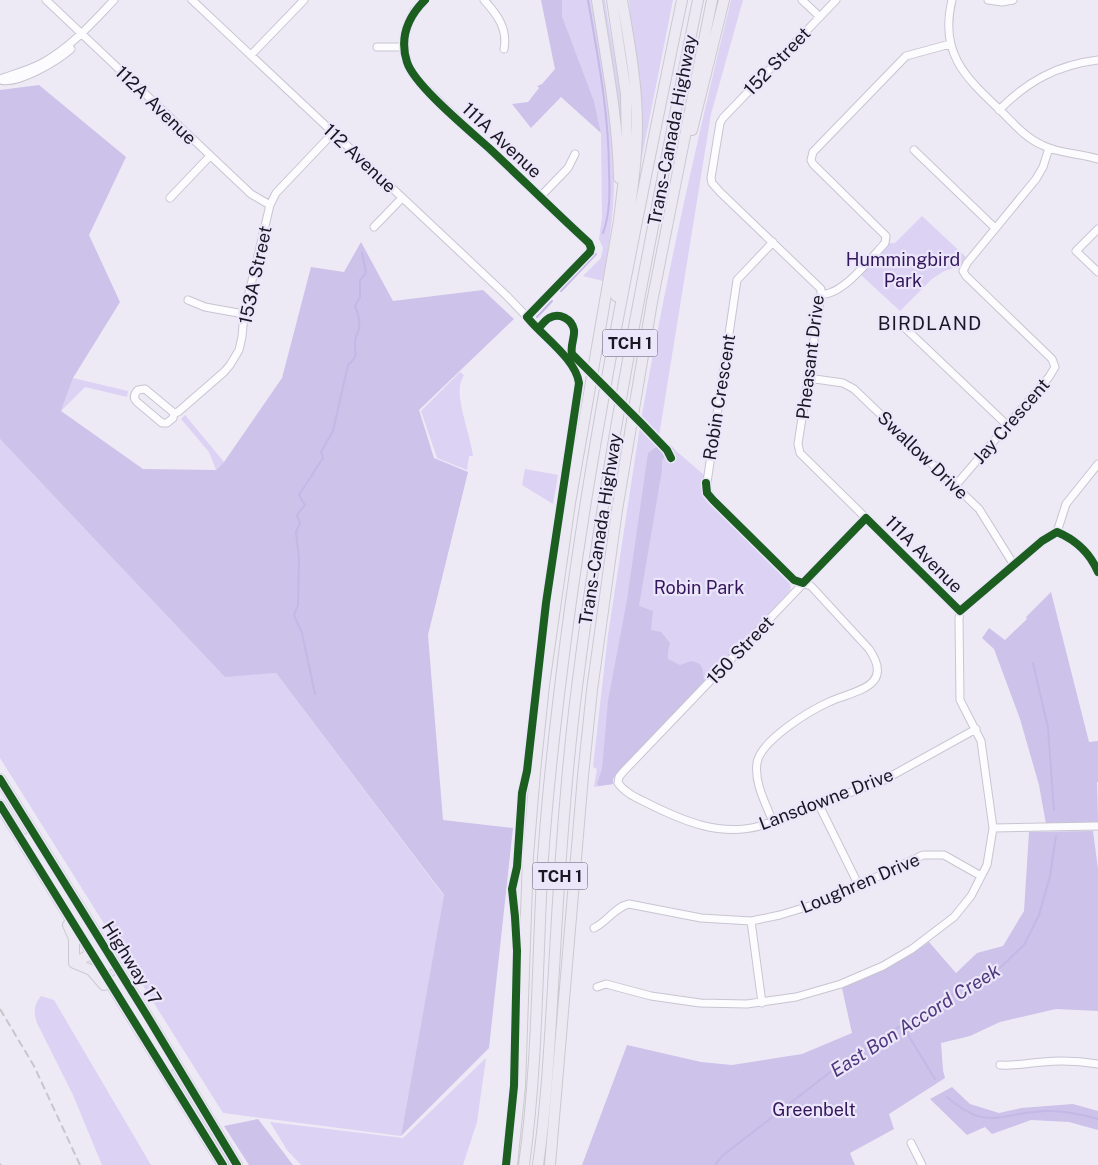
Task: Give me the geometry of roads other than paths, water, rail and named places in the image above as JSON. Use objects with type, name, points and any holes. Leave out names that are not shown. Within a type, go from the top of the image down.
[{"type":"highway","points":[[596,0],[618,142],[619,179],[614,249]]},
{"type":"highway","points":[[512,1165],[521,1063],[528,856],[543,694],[570,503],[614,249],[625,171],[628,124],[623,64],[612,0]]},
{"type":"highway","points":[[612,346],[616,295],[633,182],[638,125],[633,63],[622,0]]},
{"type":"highway","name":"Trans-Canada Highway","points":[[524,1165],[532,1063],[543,857],[560,686],[585,506],[612,346],[682,0]]},
{"type":"highway","name":"Trans-Canada Highway","points":[[538,1165],[548,1064],[561,859],[577,689],[601,517],[637,308],[698,0]]},
{"type":"highway","points":[[550,1165],[582,785],[592,690],[617,510],[650,312],[712,0]]},
{"type":"highway","points":[[666,228],[724,0]]},
{"type":"highway","name":"Highway 17","points":[[0,779],[237,1165]]},
{"type":"highway","points":[[0,785],[21,825],[92,941],[94,948],[91,952],[74,963]]},
{"type":"highway","name":"Highway 17","points":[[0,805],[222,1165]]},
{"type":"highway","points":[[18,834],[44,886],[72,934],[75,943],[74,963]]},
{"type":"highway","points":[[91,952],[100,954],[194,1105],[219,1135]]},
{"type":"highway","points":[[74,963],[95,973],[105,985],[129,1024],[158,1061]]},
{"type":"street","name":"112A Avenue","points":[[46,0],[79,36],[251,194],[270,205]]},
{"type":"street","points":[[0,80],[42,63],[79,36],[114,0]]},
{"type":"street","name":"112 Avenue","points":[[192,0],[507,296],[527,317]]},
{"type":"street","points":[[251,55],[304,0]]},
{"type":"street","points":[[377,46],[404,47],[406,28],[414,11],[425,0]]},
{"type":"street","points":[[484,0],[495,13],[506,35],[504,49]]},
{"type":"street","points":[[802,0],[820,17]]},
{"type":"street","name":"152 Street","points":[[720,124],[735,104],[836,0]]},
{"type":"street","points":[[952,0],[948,27],[950,44],[957,62],[968,79],[1025,134],[1049,148],[1098,158]]},
{"type":"street","points":[[988,0],[1002,2],[1013,0]]},
{"type":"street","points":[[821,294],[828,294],[847,283],[885,244],[886,236],[885,232],[813,164],[811,160],[813,152],[906,56],[950,44]]},
{"type":"street","name":"111A Avenue","points":[[404,47],[406,61],[419,82],[589,243],[590,252],[527,317]]},
{"type":"street","points":[[999,110],[1030,82],[1059,69],[1082,62],[1098,60]]},
{"type":"street","name":"Pheasant Drive","points":[[720,124],[711,173],[712,182],[720,192],[818,285],[821,294],[798,450],[866,518]]},
{"type":"street","name":"153A Street","points":[[174,413],[145,388],[138,390],[135,394],[137,402],[162,422],[167,423],[172,420],[174,413],[185,406],[230,365],[242,337],[244,314],[270,205],[276,194],[333,132]]},
{"type":"street","name":"Jay Crescent","points":[[955,486],[1052,373],[1055,365],[964,274],[965,265],[1040,174],[1049,148]]},
{"type":"street","points":[[914,150],[995,228]]},
{"type":"street","points":[[540,197],[568,168],[575,154]]},
{"type":"street","points":[[170,198],[210,156]]},
{"type":"street","points":[[374,227],[402,198]]},
{"type":"street","points":[[1098,229],[1076,251],[1098,272]]},
{"type":"street","name":"Robin Crescent","points":[[773,242],[737,280],[706,490],[713,500],[794,580],[803,583]]},
{"type":"street","points":[[188,300],[205,307],[244,314]]},
{"type":"street","points":[[903,326],[1007,426]]},
{"type":"street","name":"Swallow Drive","points":[[808,378],[843,383],[851,387],[982,512],[1014,565]]},
{"type":"street","points":[[597,987],[606,984],[651,996],[686,1002],[762,1003],[796,997],[828,988],[868,972],[898,957],[954,916],[971,896],[987,865],[994,828],[981,741],[960,700],[960,611],[1042,541],[1057,532],[1066,504],[1098,464]]},
{"type":"street","name":"111A Avenue","points":[[866,518],[960,611]]},
{"type":"street","name":"150 Street","points":[[618,783],[619,777],[623,772],[866,518]]},
{"type":"street","points":[[1057,532],[1073,540],[1088,555],[1098,571]]},
{"type":"street","points":[[773,822],[757,778],[757,762],[762,751],[777,735],[820,706],[862,691],[873,682],[876,670],[873,656],[867,646],[811,586],[803,583]]},
{"type":"street","name":"Lansdowne Drive","points":[[618,783],[628,792],[672,816],[701,826],[736,830],[752,828],[773,822],[884,780],[976,729]]},
{"type":"street","points":[[819,805],[859,886]]},
{"type":"street","points":[[994,828],[1098,826]]},
{"type":"street","name":"Loughren Drive","points":[[594,928],[604,923],[623,905],[629,904],[701,918],[751,921],[780,915],[834,898],[923,855],[944,855],[981,876]]},
{"type":"street","points":[[751,921],[762,1003]]},
{"type":"street","points":[[1000,1065],[1012,1066],[1060,1061],[1098,1064]]},
{"type":"street","points":[[911,1143],[922,1165]]},
{"type":"waterway","points":[[588,0],[596,43],[609,150],[608,211],[603,233]]},
{"type":"waterway","points":[[315,694],[302,633],[294,615],[298,605],[299,558],[296,532],[300,523],[297,515],[305,505],[299,495],[323,458],[321,452],[333,431],[348,365],[356,354],[355,340],[359,326],[355,306],[360,297],[360,280],[366,273],[362,253]]},
{"type":"waterway","points":[[561,291],[596,254]]},
{"type":"waterway","points":[[537,317],[552,301]]},
{"type":"waterway","name":"East Bon Accord Creek","points":[[1033,663],[1048,728],[1054,810]]},
{"type":"waterway","name":"East Bon Accord Creek","points":[[715,1165],[722,1156],[838,1066],[930,1007],[1002,966],[1024,945],[1039,915],[1050,876],[1056,836]]},
{"type":"waterway","points":[[902,1025],[935,1079]]},
{"type":"waterway","points":[[947,1097],[961,1108],[984,1117],[994,1118],[1030,1112],[1052,1111],[1098,1119]]},
{"type":"railway","points":[[0,1009],[34,1066],[80,1165]]},
{"type":"district","name":"BIRDLAND","points":[[930,323]]},
{"type":"park label","name":"Hummingbird Park","points":[[903,269]]},
{"type":"park label","name":"Robin Park","points":[[699,587]]},
{"type":"park label","name":"Greenbelt","points":[[814,1109]]}]
